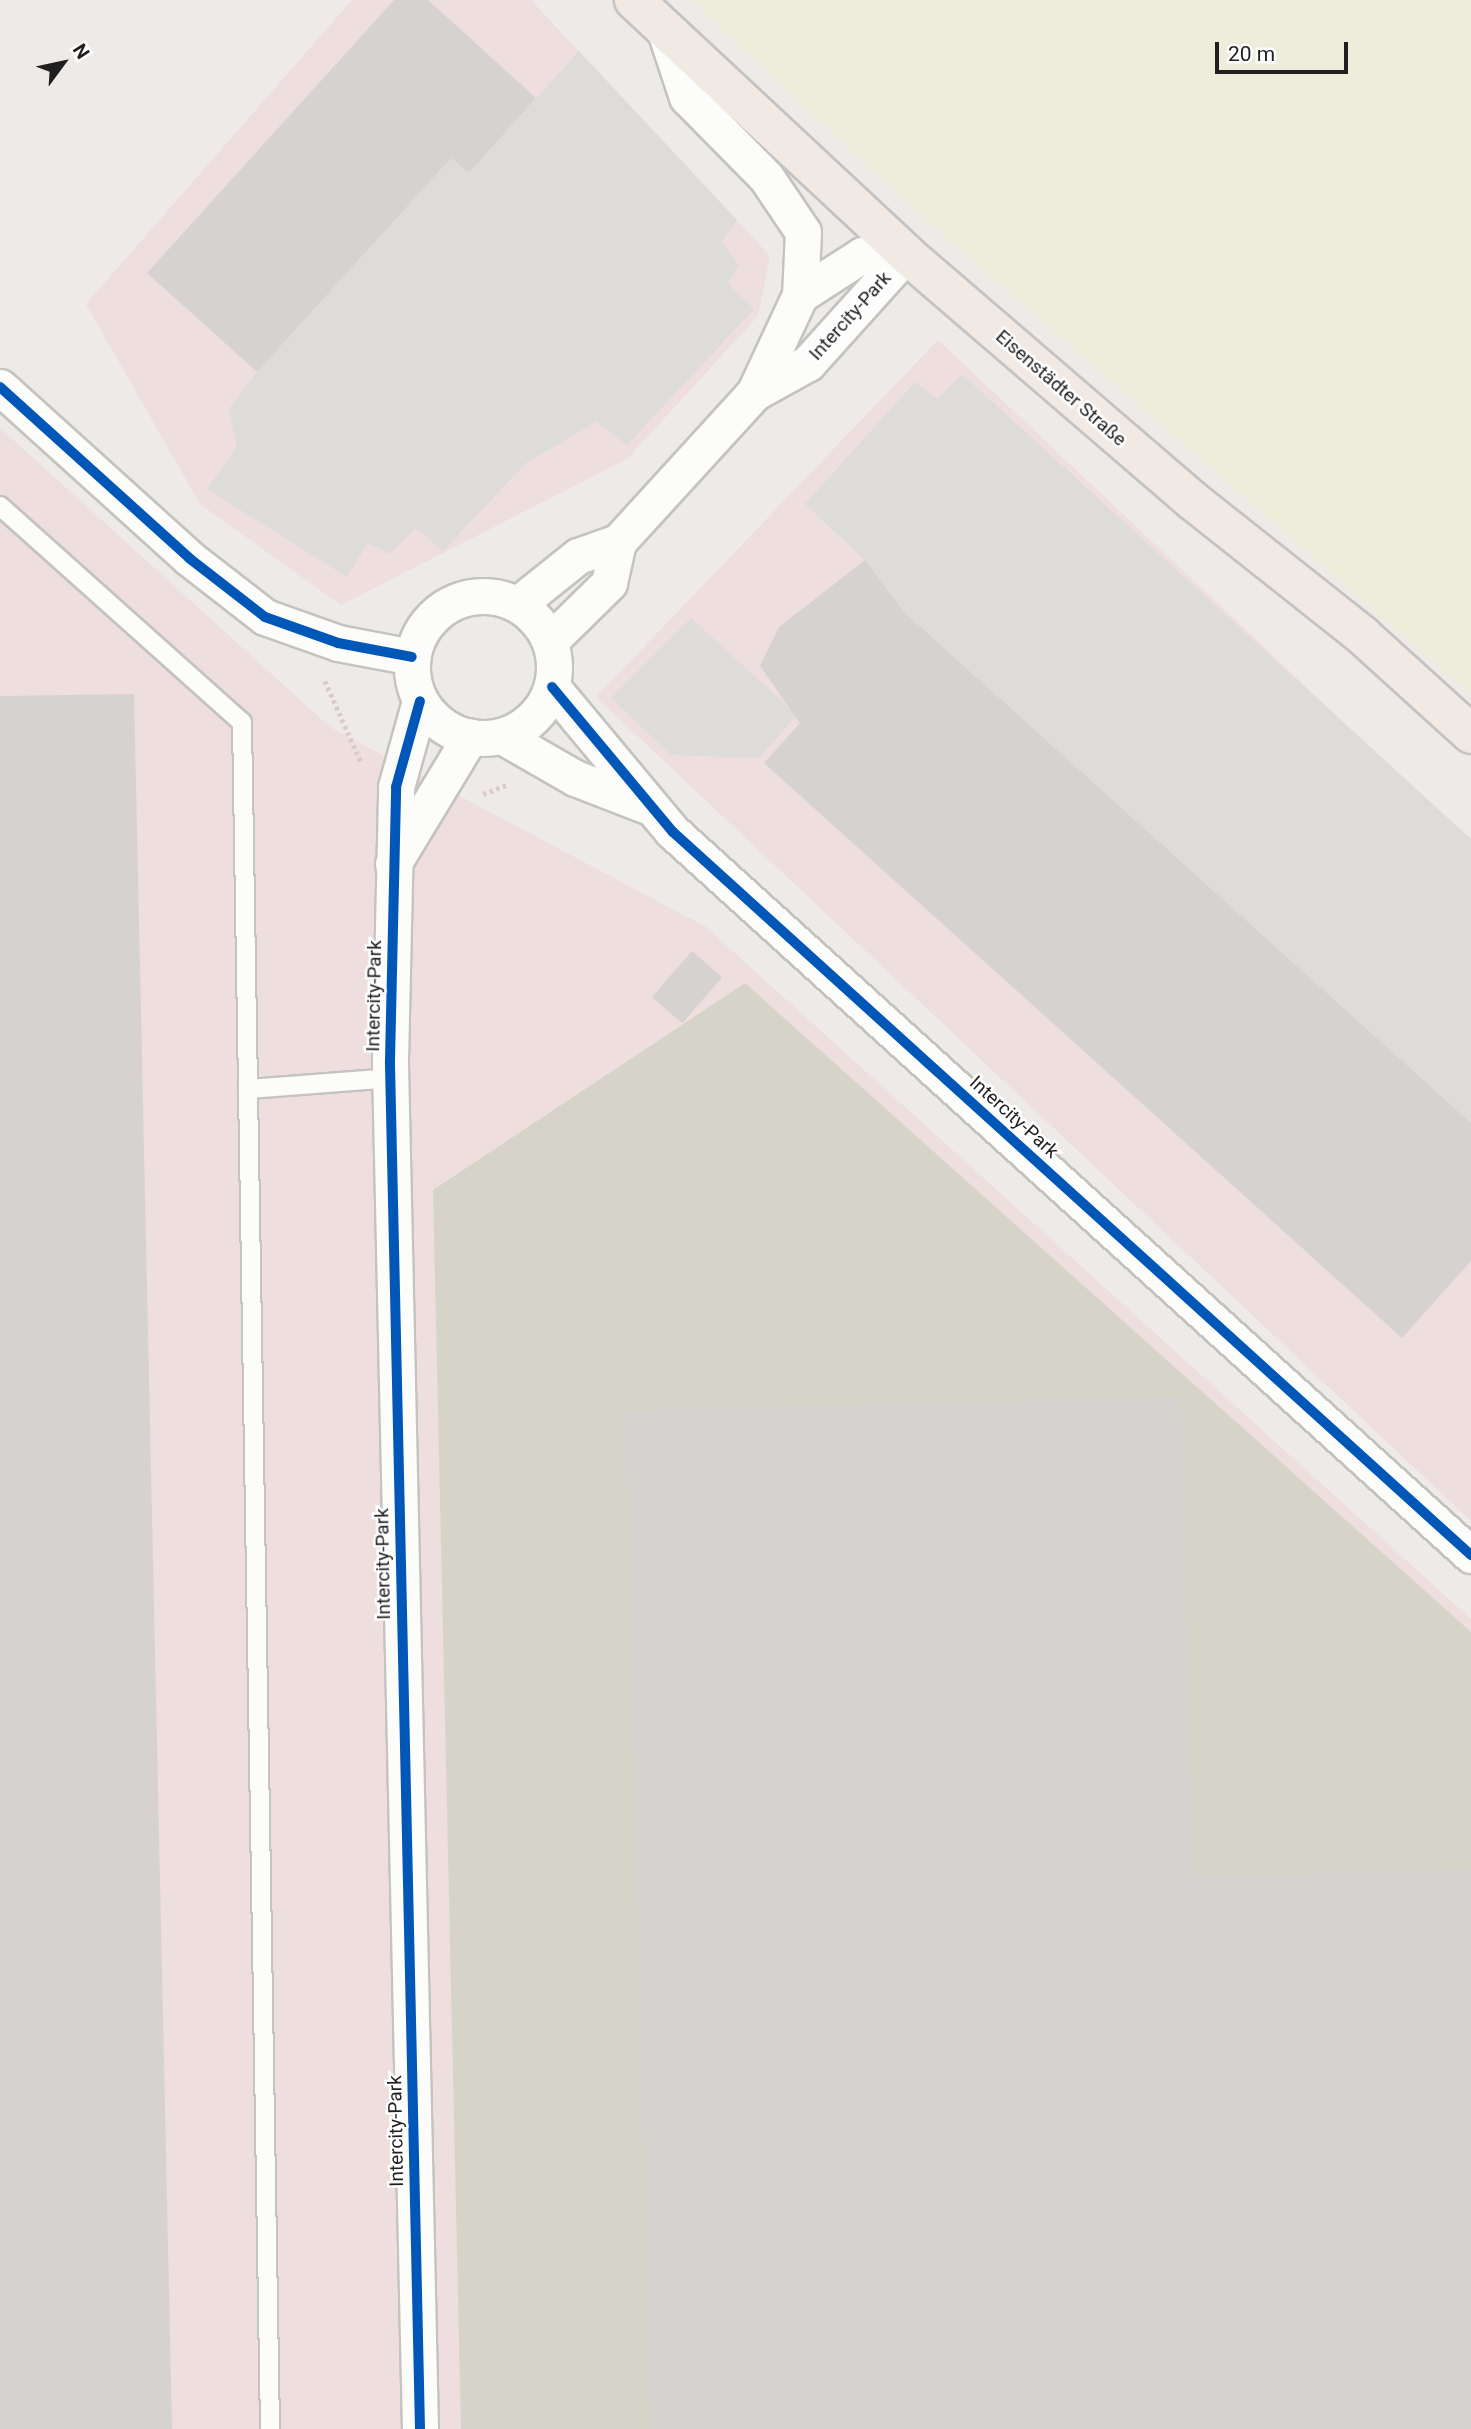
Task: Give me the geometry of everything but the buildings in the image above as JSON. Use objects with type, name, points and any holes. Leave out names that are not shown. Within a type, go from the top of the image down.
[{"type":"main road","name":"Eisenstädter Straße","points":[[634,0],[906,254],[1193,501],[1362,635],[1471,734]]},
{"type":"street","name":"Eisenstädter Straße","points":[[664,28],[687,97],[791,207],[803,232],[800,295],[754,393]]},
{"type":"street","name":"Intercity-Park","points":[[800,295],[862,255],[906,254]]},
{"type":"street","name":"Intercity-Park","points":[[518,604],[578,556],[618,542],[754,393],[808,363],[906,254]]},
{"type":"street","points":[[0,387],[189,558],[265,617],[338,643],[412,657]]},
{"type":"street","points":[[550,641],[609,583],[618,542]]},
{"type":"street","points":[[391,867],[486,737],[533,718],[552,687],[550,641],[518,604],[496,597],[451,603],[419,634],[412,657],[420,701],[441,725],[486,737]]},
{"type":"street","name":"Intercity-Park","points":[[552,687],[645,805],[1471,1555]]},
{"type":"street","name":"Intercity-Park","points":[[420,701],[396,786],[391,867],[390,1078],[420,2429]]},
{"type":"street","name":"Intercity-Park","points":[[486,737],[575,778],[645,805]]},
{"type":"lane","points":[[0,506],[242,722],[271,2429]]},
{"type":"lane","points":[[248,1089],[390,1078]]},
{"type":"path","points":[[472,803],[507,785],[518,790]]},
{"type":"shaded area","points":[[352,0],[531,0],[770,256],[758,316],[627,459],[341,605],[200,504],[86,304]]},
{"type":"shaded area","points":[[691,0],[1471,0],[1471,695],[914,209]]},
{"type":"shaded area","points":[[579,51],[737,220],[722,241],[739,266],[728,283],[754,309],[627,445],[596,422],[526,463],[443,551],[416,528],[390,554],[368,543],[347,577],[207,489],[237,447],[229,409],[257,372],[451,158],[469,173]]},
{"type":"shaded area","points":[[938,340],[1471,842],[1471,1521],[596,697]]},
{"type":"shaded area","points":[[962,374],[1471,839],[1471,1123],[905,613],[865,560],[805,504],[915,382],[937,399]]},
{"type":"shaded area","points":[[0,428],[330,727],[706,927],[1471,1619],[1471,2429],[0,2429]]},
{"type":"shaded area","points":[[691,618],[797,715],[759,758],[671,755],[611,698]]},
{"type":"shaded area","points":[[745,983],[1471,1632],[1471,2429],[461,2429],[433,1190]]},
{"type":"cycle path","points":[[0,387],[189,558],[265,617],[338,643],[412,657]]},
{"type":"cycle path","points":[[552,687],[673,832],[1471,1555]]},
{"type":"cycle path","points":[[420,701],[396,787],[390,1060],[420,2429]]}]
